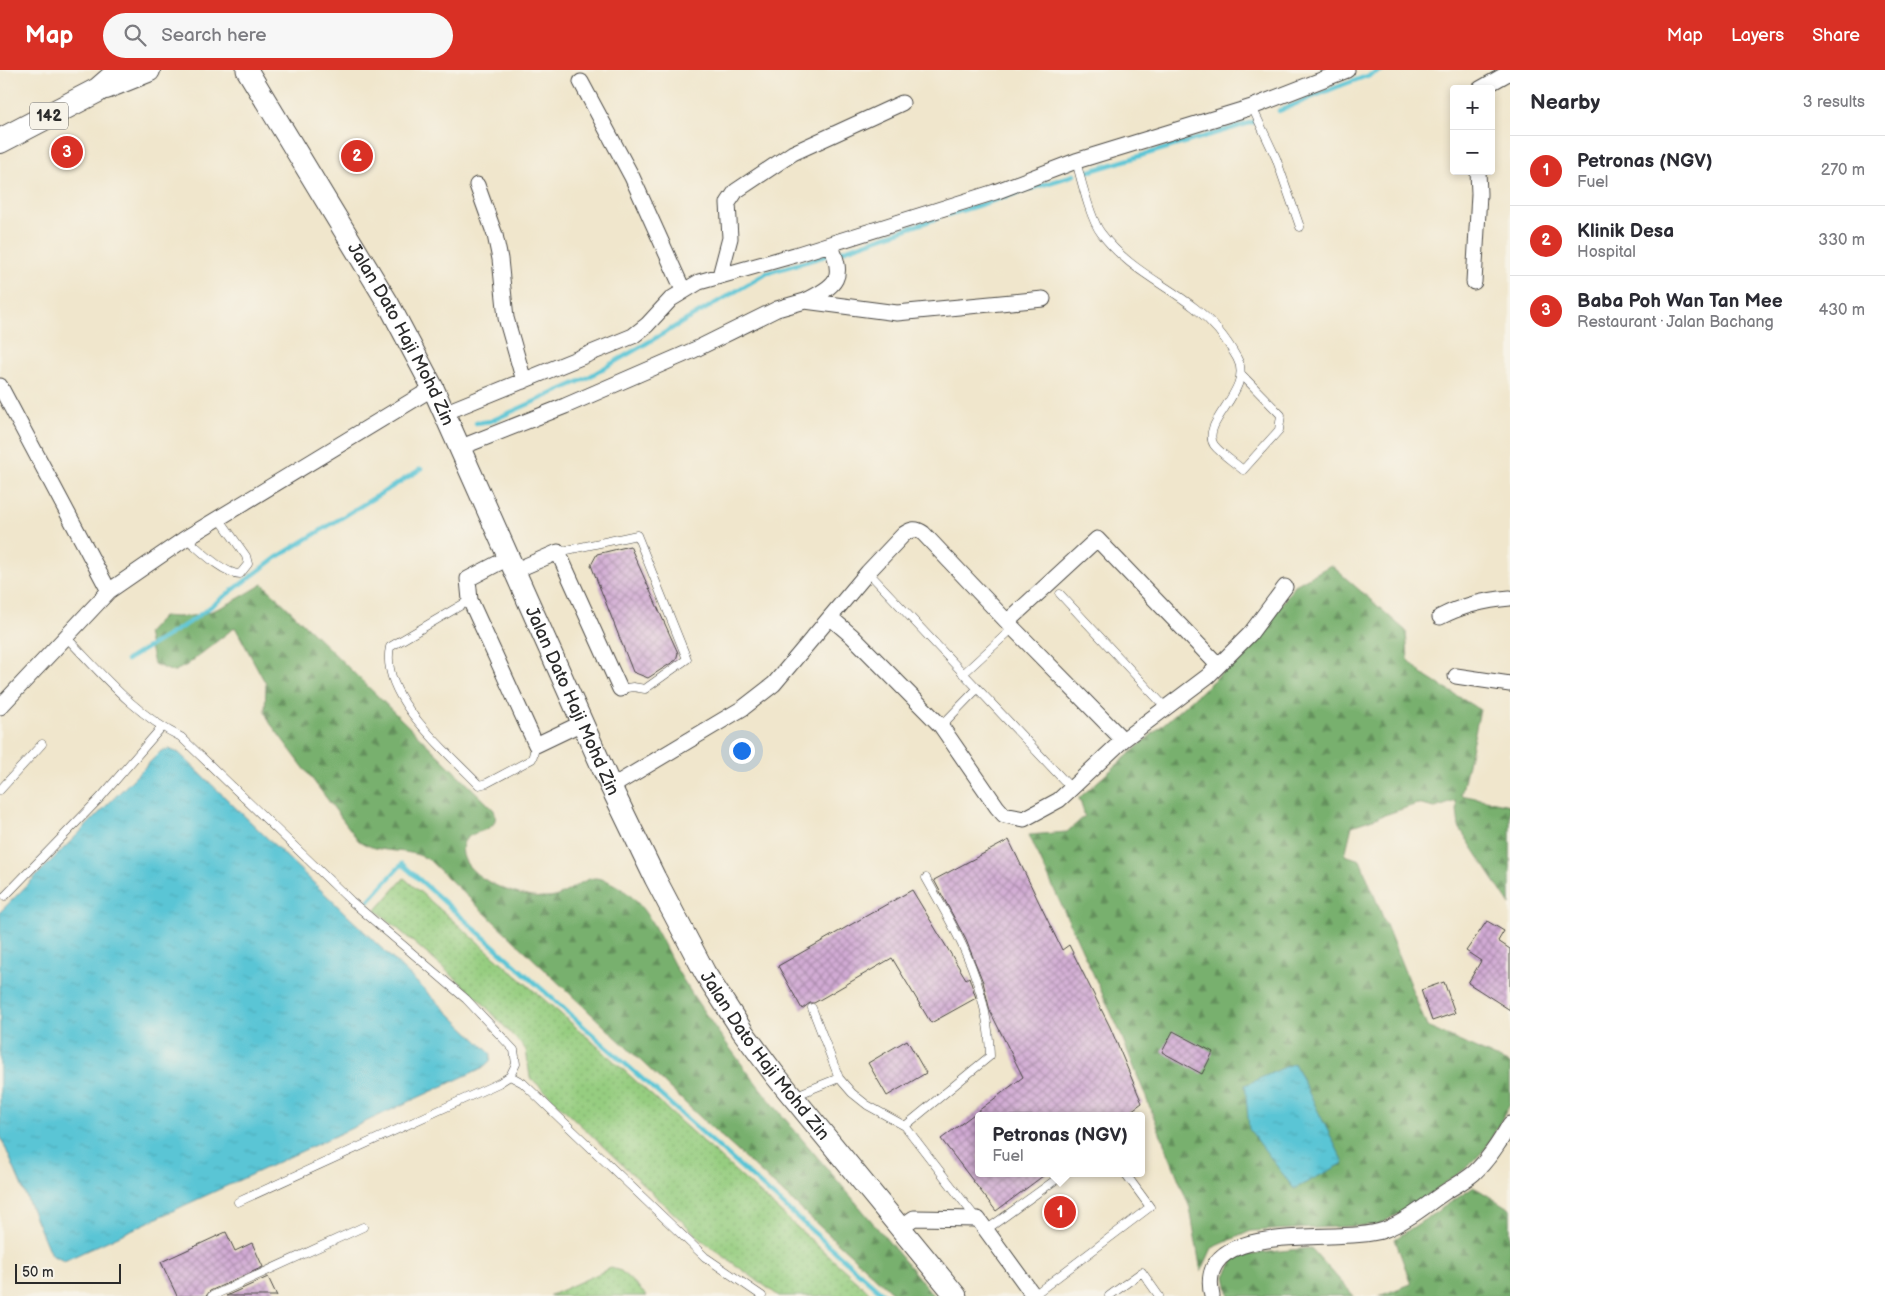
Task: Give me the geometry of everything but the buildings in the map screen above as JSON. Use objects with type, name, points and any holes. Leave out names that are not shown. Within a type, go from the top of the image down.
[{"type":"main road","points":[[98,90],[121,70]]},
{"type":"main road","name":"142","points":[[0,141],[98,90],[148,70]]},
{"type":"main road","name":"Jalan Dato Haji Mohd Zin","points":[[247,70],[388,303],[433,388],[611,787],[655,878],[705,973],[743,1032],[792,1096],[956,1296]]},
{"type":"street","points":[[444,413],[633,336],[683,290],[699,282],[831,246],[995,192],[1076,161],[1252,107],[1347,70]]},
{"type":"street","points":[[1487,85],[1510,72]]},
{"type":"street","points":[[581,82],[632,176],[683,290]]},
{"type":"street","points":[[720,276],[730,238],[728,203],[736,191],[793,153],[902,103]]},
{"type":"street","points":[[1474,282],[1479,194],[1478,175]]},
{"type":"street","points":[[477,185],[495,235],[500,259],[506,318],[524,381]]},
{"type":"street","points":[[459,448],[565,406],[685,354],[777,309],[805,301],[832,284],[840,271],[831,246]]},
{"type":"street","points":[[805,301],[897,313],[1043,299]]},
{"type":"street","points":[[0,386],[109,590]]},
{"type":"street","points":[[0,707],[109,590],[186,538],[433,388]]},
{"type":"street","points":[[611,787],[743,708],[774,684],[868,572],[904,534],[918,530],[1123,740]]},
{"type":"street","points":[[1010,625],[1097,539],[1218,665]]},
{"type":"street","points":[[582,722],[536,745],[470,600],[468,579],[511,564],[558,552],[620,689]]},
{"type":"street","points":[[831,618],[852,636],[941,726],[1004,815],[1024,818],[1060,800],[1073,790],[1123,740],[1166,708],[1218,665],[1250,634],[1285,587]]},
{"type":"street","points":[[1440,616],[1458,607],[1487,600],[1510,598]]},
{"type":"street","points":[[1456,676],[1510,684]]},
{"type":"street","points":[[1212,1296],[1209,1283],[1212,1270],[1218,1259],[1229,1251],[1252,1241],[1359,1235],[1383,1230],[1406,1219],[1474,1172],[1502,1138],[1510,1124]]},
{"type":"street","points":[[901,1227],[914,1218],[982,1225],[1034,1296]]},
{"type":"lane","points":[[1252,107],[1276,158],[1300,227]]},
{"type":"lane","points":[[1076,161],[1100,231],[1129,264],[1197,309],[1216,329],[1238,360],[1241,374],[1234,395],[1218,419],[1212,434],[1214,444],[1243,470],[1279,430],[1281,415],[1241,374]]},
{"type":"lane","points":[[186,538],[226,570],[240,574],[248,564],[246,556],[219,518]]},
{"type":"lane","points":[[558,552],[637,535],[688,659],[644,689],[633,686],[620,689]]},
{"type":"lane","points":[[868,572],[1073,790]]},
{"type":"lane","points":[[1060,594],[1166,708]]},
{"type":"lane","points":[[470,600],[390,648],[388,658],[398,690],[412,714],[479,785],[487,783],[532,759],[536,745]]},
{"type":"lane","points":[[964,674],[1010,625]]},
{"type":"lane","points":[[66,637],[123,696],[161,728],[181,737],[351,902],[466,999],[514,1050],[516,1064],[510,1076],[500,1083],[238,1202]]},
{"type":"lane","points":[[941,726],[978,689]]},
{"type":"lane","points":[[5,896],[100,798],[161,728]]},
{"type":"lane","points":[[0,790],[42,744]]},
{"type":"lane","points":[[905,1126],[990,1056],[989,1024],[978,984],[962,942],[926,878]]},
{"type":"lane","points":[[812,1008],[839,1078],[867,1106],[905,1126],[982,1225],[1059,1177]]},
{"type":"lane","points":[[510,1076],[523,1083],[705,1257],[762,1296]]},
{"type":"lane","points":[[792,1096],[839,1078]]},
{"type":"lane","points":[[1034,1296],[1150,1207],[1128,1177]]},
{"type":"lane","points":[[212,1296],[363,1227]]},
{"type":"lane","points":[[1109,1296],[1142,1272],[1160,1296]]},
{"type":"green space","points":[[1331,565],[1406,631],[1408,659],[1422,674],[1480,710],[1461,795],[1510,805],[1510,905],[1459,827],[1456,801],[1435,808],[1417,804],[1352,826],[1345,855],[1360,860],[1427,1027],[1510,1064],[1510,1104],[1486,1148],[1468,1167],[1409,1208],[1378,1225],[1251,1231],[1212,1248],[1201,1272],[1190,1208],[1120,1032],[1029,835],[1067,832],[1085,816],[1079,798],[1215,679],[1255,641],[1295,585]]},
{"type":"green space","points":[[263,584],[494,810],[495,819],[492,825],[466,839],[463,845],[463,855],[468,865],[477,874],[488,882],[502,888],[531,897],[544,898],[555,897],[587,880],[596,878],[617,886],[635,900],[649,917],[692,994],[746,1070],[934,1296],[896,1296],[700,1117],[429,860],[412,853],[375,848],[358,840],[270,723],[265,712],[266,684],[235,627],[187,665],[173,672],[154,664],[147,633],[163,616],[192,616],[204,613],[227,604]]},
{"type":"green space","points":[[404,878],[585,1035],[873,1296],[779,1296],[705,1243],[530,1077],[526,1050],[477,997],[376,910]]},
{"type":"green space","points":[[1474,1187],[1510,1209],[1510,1296],[1379,1296],[1411,1284],[1395,1239]]},
{"type":"green space","points":[[1311,1248],[1354,1296],[1229,1296],[1225,1276],[1234,1259],[1249,1254]]},
{"type":"green space","points":[[611,1268],[621,1271],[647,1296],[549,1296]]},
{"type":"water","points":[[169,749],[179,753],[487,1050],[491,1054],[490,1061],[482,1068],[64,1261],[51,1255],[0,1135],[0,912],[161,751]]},
{"type":"water","points":[[1294,1063],[1344,1163],[1294,1189],[1249,1129],[1245,1085]]},
{"type":"waterway","points":[[1279,111],[1383,70]]},
{"type":"waterway","points":[[1087,172],[1253,122]]},
{"type":"waterway","points":[[948,215],[1074,175]]},
{"type":"waterway","points":[[476,423],[491,421],[587,378],[767,273],[842,251],[938,218]]},
{"type":"waterway","points":[[127,660],[190,622],[276,558],[421,469]]},
{"type":"waterway","points":[[369,900],[402,864],[885,1296]]},
{"type":"place","name":"Baba Poh Wan Tan Mee","points":[[67,152]]},
{"type":"place","name":"Klinik Desa","points":[[357,156]]},
{"type":"place","name":"Petronas (NGV)","points":[[1060,1212]]}]
